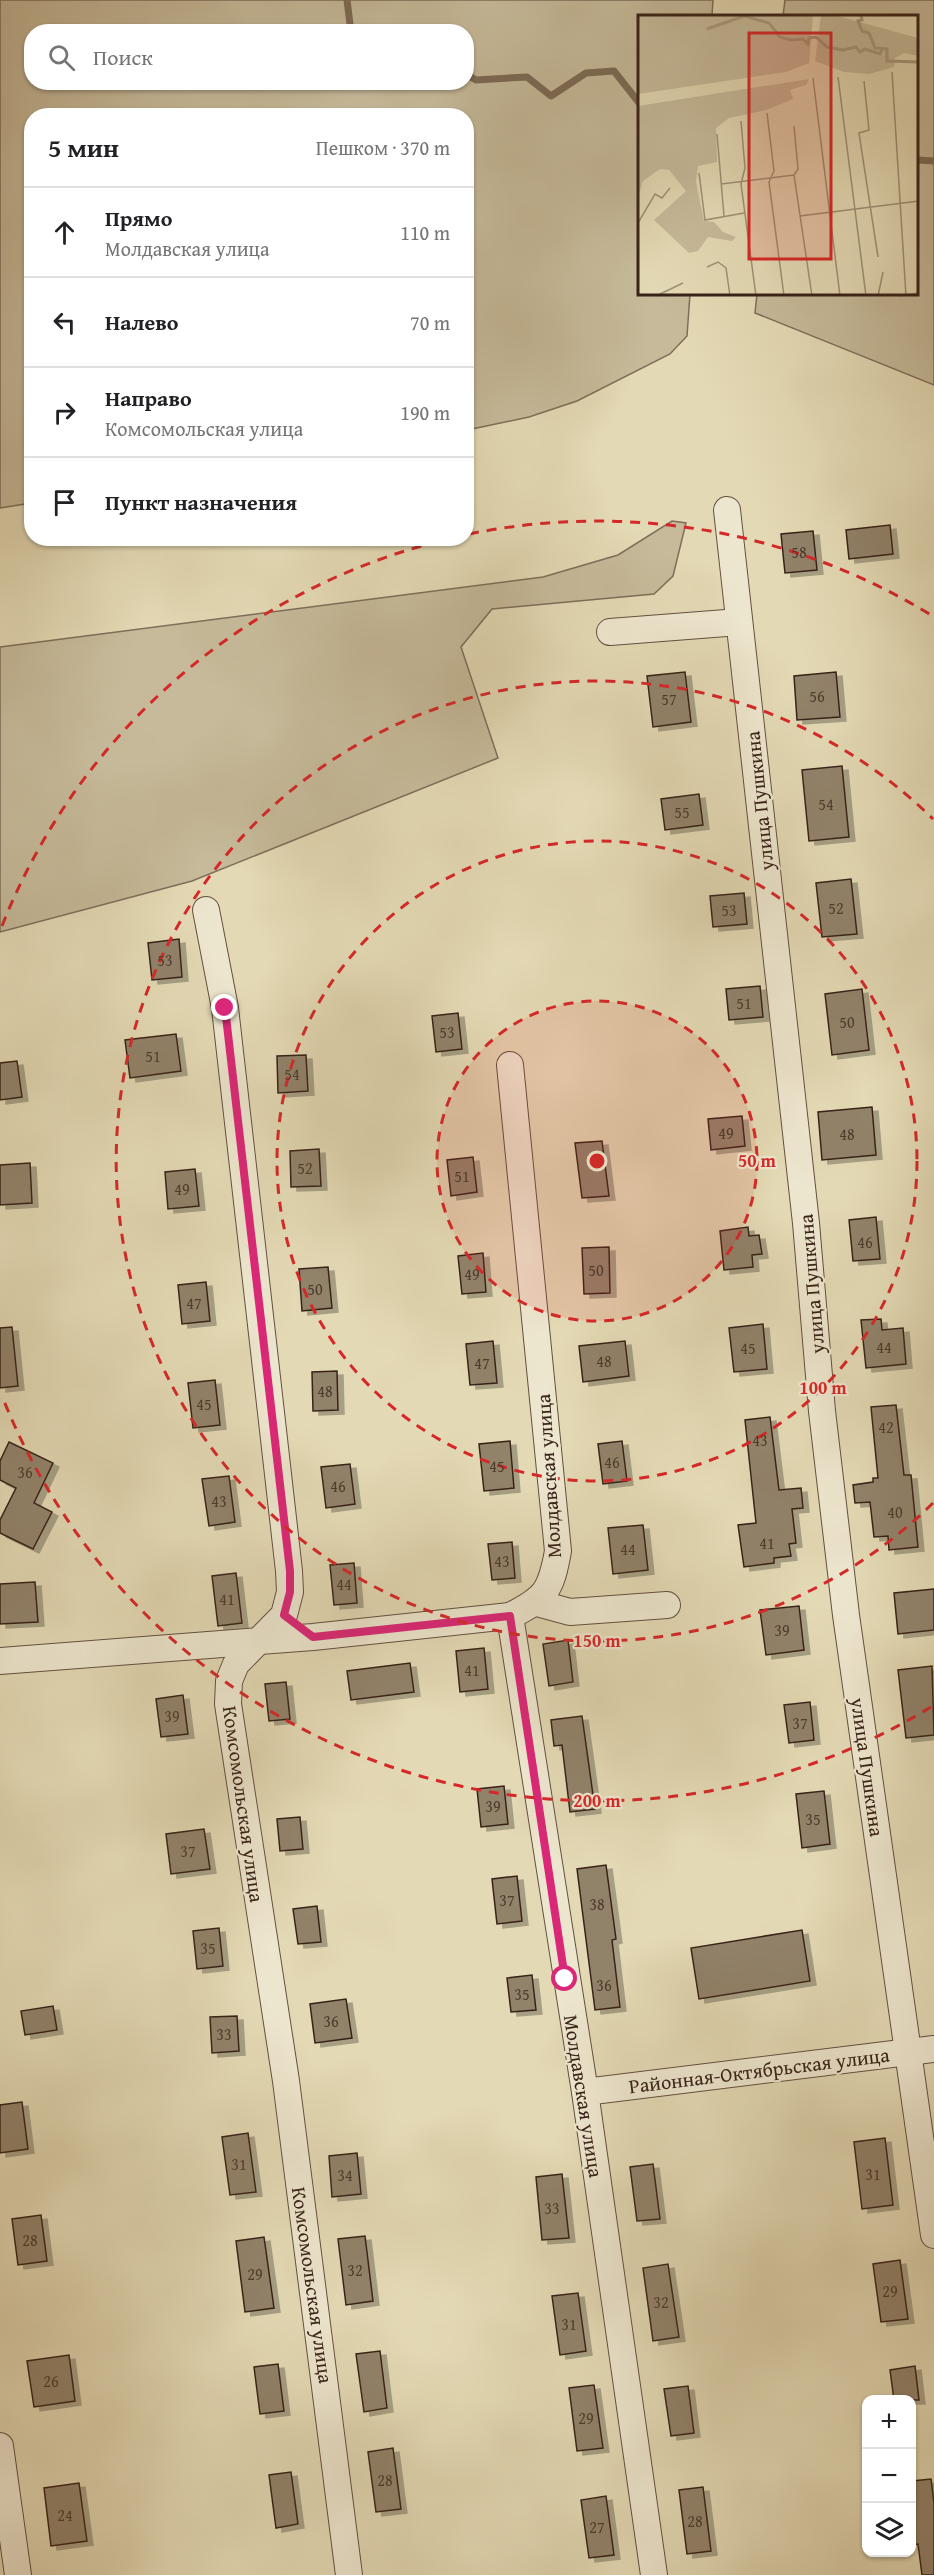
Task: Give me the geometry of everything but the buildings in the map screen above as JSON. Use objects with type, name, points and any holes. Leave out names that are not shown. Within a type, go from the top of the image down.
[{"type":"street","name":"улица Пушкина","points":[[727,510],[806,1223],[822,1411],[837,1536],[922,2050],[934,2235]]},
{"type":"street","points":[[610,632],[739,622]]},
{"type":"street","points":[[206,910],[225,1008],[290,1571],[290,1592],[284,1615],[313,1637]]},
{"type":"street","name":"Молдавская улица","points":[[510,1065],[558,1551],[553,1579],[537,1603]]},
{"type":"street","points":[[0,1661],[313,1637],[510,1616],[537,1603],[570,1611],[667,1605]]},
{"type":"street","name":"Комсомольская улица","points":[[284,1615],[236,1664],[229,1681],[228,1704],[286,2081],[349,2575]]},
{"type":"street","name":"Молдавская улица","points":[[510,1616],[585,2092],[654,2575]]},
{"type":"street","name":"Районная-Октябрьская улица","points":[[585,2092],[922,2050]]},
{"type":"street","points":[[0,2446],[18,2575]]},
{"type":"shaded area","points":[[0,0],[713,0],[712,15],[638,15],[638,296],[690,296],[687,336],[670,354],[577,401],[529,417],[474,429],[474,108],[24,108],[24,504],[0,508]]},
{"type":"shaded area","points":[[785,0],[934,0],[934,385],[755,313],[757,296],[919,296],[919,15],[783,15]]},
{"type":"shaded area","points":[[672,521],[686,523],[673,576],[654,594],[492,609],[461,647],[498,758],[192,881],[0,932],[0,647],[543,577],[618,555]]},
{"type":"waterway","points":[[347,0],[350,24]]},
{"type":"waterway","points":[[474,79],[527,77],[551,96],[586,73],[614,71],[638,101]]},
{"type":"waterway","points":[[919,160],[934,161]]},
{"type":"route","points":[[225,1008],[238,1137],[290,1571],[290,1592],[284,1615],[313,1637],[510,1616],[565,1979]]}]
